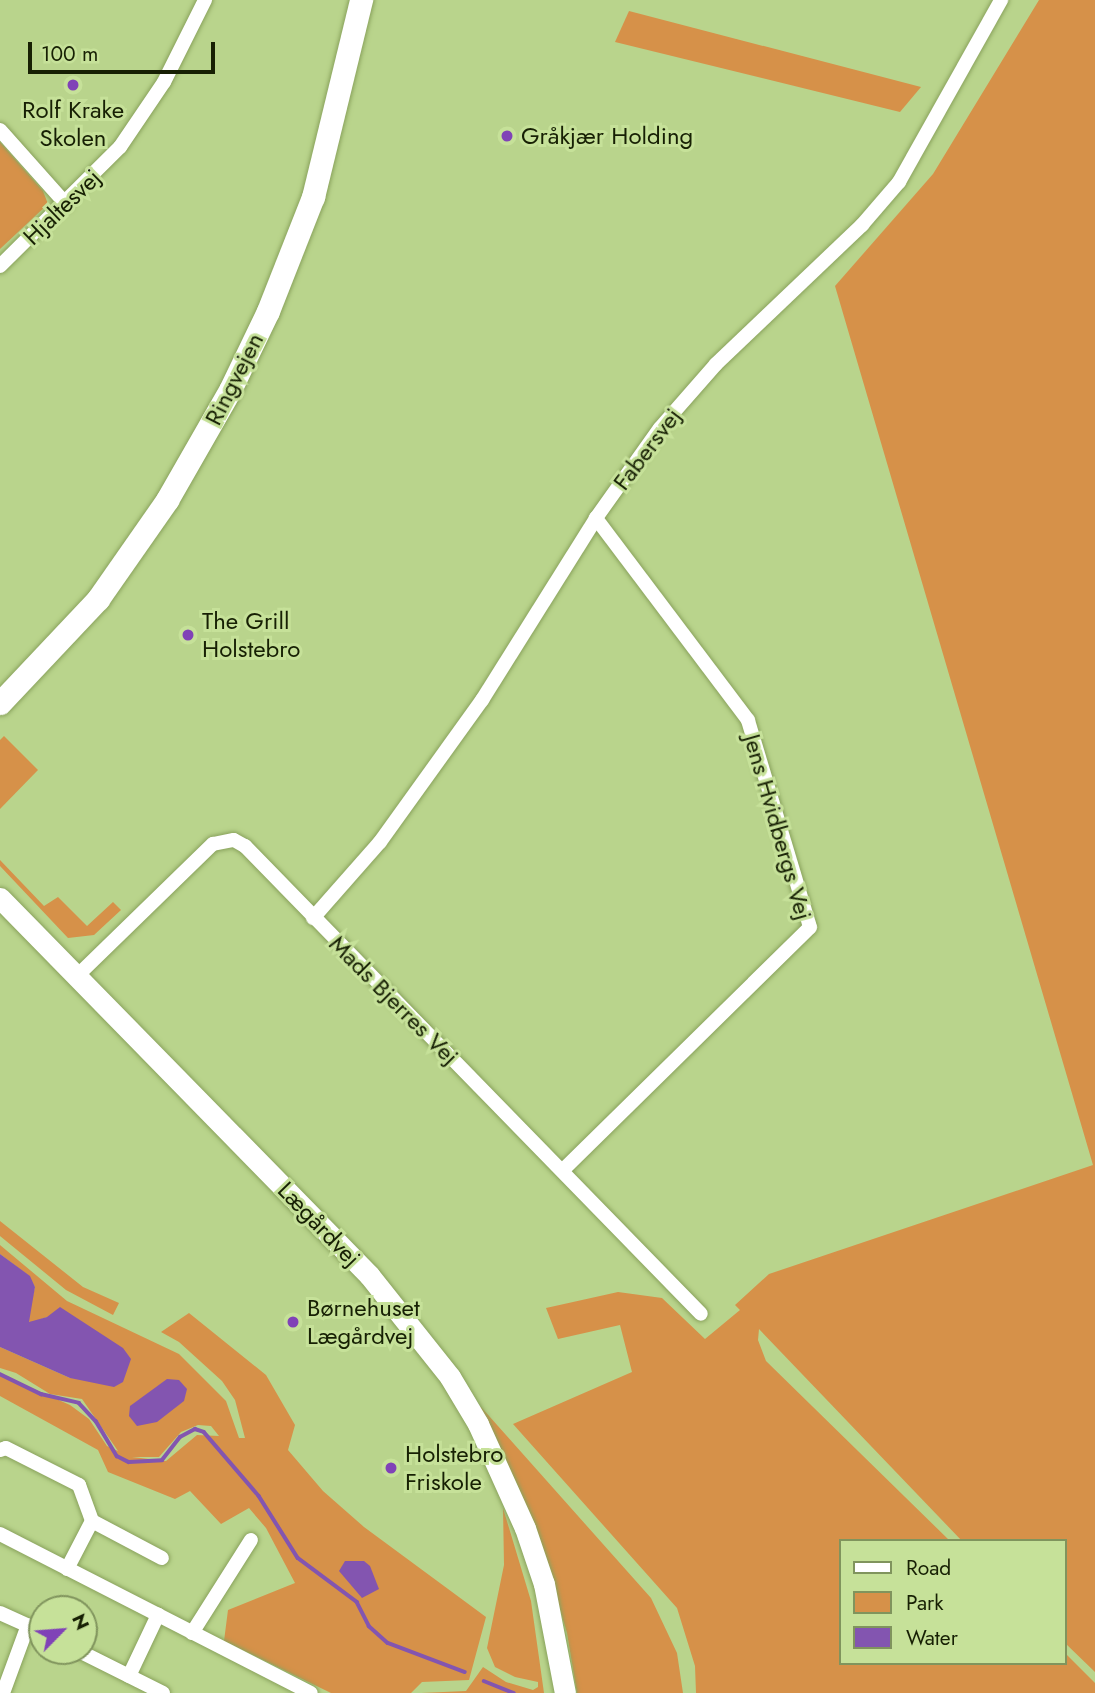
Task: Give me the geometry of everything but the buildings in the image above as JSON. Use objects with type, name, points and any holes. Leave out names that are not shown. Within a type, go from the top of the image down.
[{"type":"main road","name":"Ringvejen","points":[[0,703],[98,599],[167,500],[230,390],[268,311],[313,197],[361,0]]},
{"type":"street","name":"Hjaltesvej","points":[[0,266],[106,164],[149,106],[205,0]]},
{"type":"street","name":"Fabersvej","points":[[313,918],[380,842],[482,700],[596,518],[660,429],[716,364],[862,225],[899,181],[1001,0]]},
{"type":"street","points":[[0,130],[66,204]]},
{"type":"street","name":"Jens Hvidbergs Vej","points":[[563,1170],[810,927],[748,719],[596,518]]},
{"type":"street","name":"Mads Bjerres Vej","points":[[76,977],[213,844],[225,839],[245,846],[701,1314]]},
{"type":"street","name":"Lægårdvej","points":[[0,898],[369,1275],[450,1377],[499,1466],[525,1528],[544,1584],[565,1693]]},
{"type":"street","points":[[0,1450],[6,1448],[79,1485],[92,1521],[162,1558]]},
{"type":"street","points":[[67,1569],[92,1521]]},
{"type":"street","points":[[0,1534],[311,1693]]},
{"type":"street","points":[[192,1633],[251,1540]]},
{"type":"street","points":[[0,1613],[27,1625],[3,1693]]},
{"type":"street","points":[[128,1676],[158,1615]]},
{"type":"street","points":[[98,1661],[163,1693]]},
{"type":"green space","points":[[1039,0],[1095,0],[1095,1672],[1067,1645],[1067,1539],[960,1539],[759,1329],[758,1340],[766,1361],[948,1539],[839,1539],[839,1665],[1067,1665],[1067,1655],[1095,1683],[1095,1693],[696,1693],[695,1666],[677,1608],[513,1424],[632,1372],[620,1325],[558,1339],[546,1308],[618,1292],[662,1298],[705,1339],[740,1310],[735,1305],[769,1274],[1093,1165],[835,286],[933,174]]},
{"type":"green space","points":[[629,11],[921,87],[900,112],[615,42]]},
{"type":"green space","points":[[0,142],[43,191],[48,204],[0,249]]},
{"type":"green space","points":[[4,736],[38,770],[0,809],[0,740]]},
{"type":"green space","points":[[0,860],[44,906],[58,897],[87,926],[113,902],[121,910],[94,935],[68,938],[0,866]]},
{"type":"green space","points":[[0,1221],[83,1287],[119,1303],[113,1315],[66,1290],[0,1236]]},
{"type":"green space","points":[[0,1245],[67,1301],[179,1354],[226,1401],[239,1438],[245,1438],[235,1400],[222,1381],[179,1342],[161,1332],[189,1313],[266,1375],[295,1425],[288,1450],[323,1491],[364,1527],[486,1617],[469,1680],[422,1682],[411,1693],[331,1693],[224,1641],[228,1610],[295,1583],[266,1528],[249,1508],[221,1524],[190,1491],[175,1499],[108,1472],[98,1450],[0,1396],[0,1374],[70,1405],[89,1419],[107,1446],[118,1451],[82,1399],[50,1394],[16,1373],[0,1368],[0,1347],[70,1378],[47,1317],[31,1323],[27,1320],[35,1287],[29,1276],[0,1254]],"holes":[[[198,1425],[211,1426],[219,1436],[197,1435],[166,1461],[132,1457],[159,1457],[181,1432]]]},
{"type":"green space","points":[[481,1407],[651,1598],[677,1653],[683,1693],[577,1693],[567,1633],[547,1566],[516,1482],[476,1409]]},
{"type":"green space","points":[[503,1508],[531,1601],[544,1693],[421,1693],[466,1691],[483,1667],[506,1682],[533,1690],[538,1687],[538,1682],[515,1677],[495,1667],[487,1648],[504,1565]]},
{"type":"water","points":[[0,1254],[30,1276],[35,1287],[29,1322],[47,1317],[60,1307],[123,1348],[131,1359],[123,1382],[114,1387],[70,1378],[0,1347]]},
{"type":"water","points":[[167,1379],[179,1380],[187,1389],[184,1401],[157,1422],[137,1426],[129,1416],[130,1406]]},
{"type":"water","points":[[345,1561],[364,1561],[370,1566],[379,1589],[362,1598],[339,1571]]},
{"type":"waterway","points":[[0,1374],[41,1394],[79,1403],[96,1421],[117,1456],[129,1462],[162,1460],[180,1437],[195,1429],[204,1432],[259,1496],[298,1558],[357,1602],[369,1626],[388,1643],[465,1672]]},
{"type":"waterway","points":[[484,1681],[514,1693]]},
{"type":"place","name":"Rolf Krake Skolen","points":[[73,85]]},
{"type":"place","name":"Gråkjær Holding","points":[[507,136]]},
{"type":"place","name":"The Grill Holstebro","points":[[188,635]]},
{"type":"place","name":"Børnehuset Lægårdvej","points":[[293,1322]]},
{"type":"place","name":"Holstebro Friskole","points":[[391,1468]]}]
